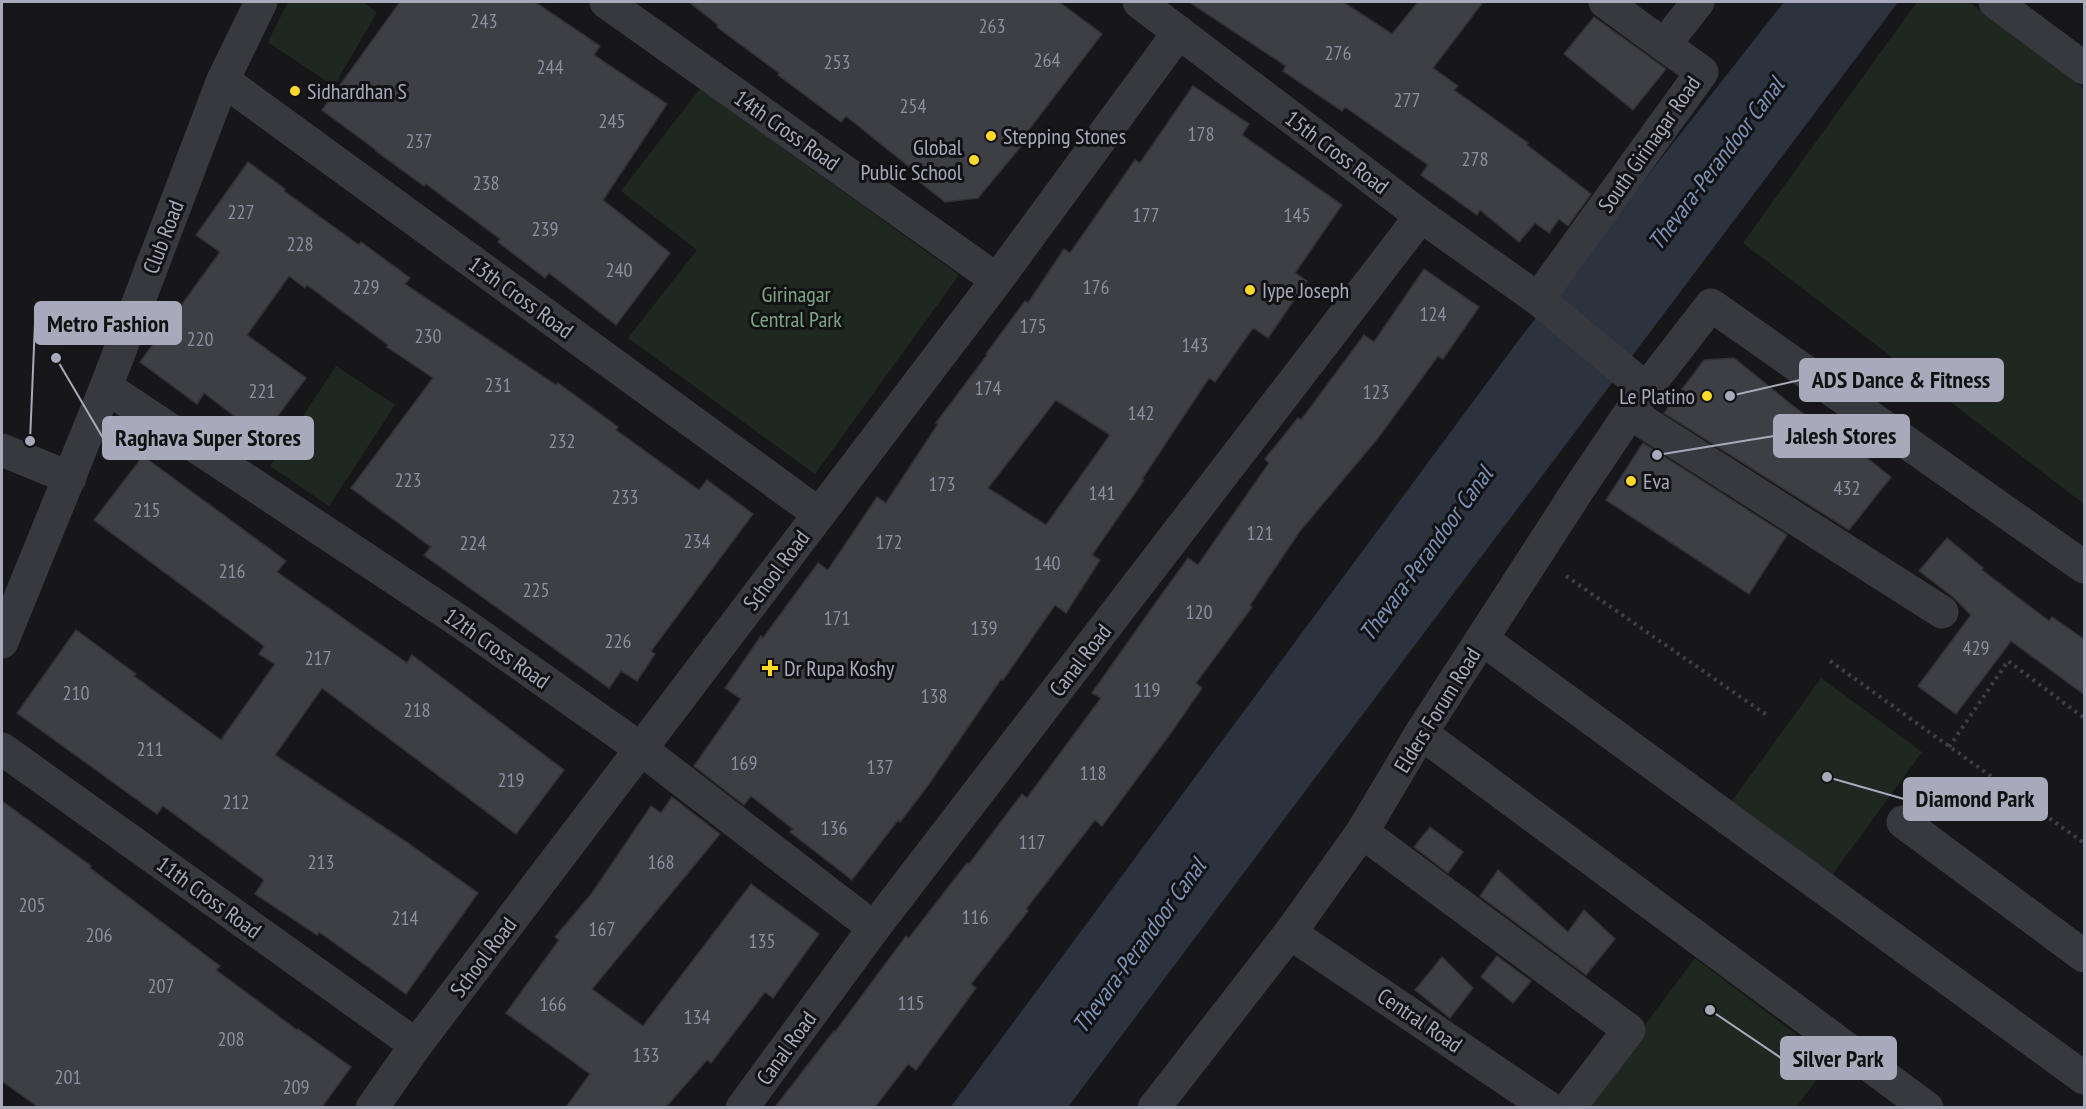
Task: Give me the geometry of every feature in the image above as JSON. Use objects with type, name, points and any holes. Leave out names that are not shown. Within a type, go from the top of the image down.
[{"type":"street","name":"Club Road","points":[[2,642],[106,387],[223,80],[261,2]]},
{"type":"street","name":"14th Cross Road","points":[[606,2],[997,280]]},
{"type":"street","name":"15th Cross Road","points":[[1139,2],[1421,216],[1538,299],[1638,401],[1942,612]]},
{"type":"street","points":[[1605,2],[1664,45]]},
{"type":"street","name":"South Girinagar Road","points":[[1538,299],[1702,72],[1664,45],[1698,2]]},
{"type":"street","points":[[1995,2],[2085,68]]},
{"type":"street","name":"School Road","points":[[372,1107],[416,1045],[997,280],[1179,32]]},
{"type":"street","name":"13th Cross Road","points":[[223,80],[819,514]]},
{"type":"street","name":"Canal Road","points":[[742,1107],[874,928],[1421,216]]},
{"type":"street","name":"Elders Forum Road","points":[[1154,1107],[1290,933],[1362,832],[1421,732],[1638,401],[1711,305],[2085,567]]},
{"type":"street","name":"12th Cross Road","points":[[106,387],[462,623],[641,749],[874,928]]},
{"type":"street","points":[[2,450],[70,478]]},
{"type":"street","points":[[1482,639],[2085,1078]]},
{"type":"street","points":[[1421,732],[1927,1107]]},
{"type":"street","name":"11th Cross Road","points":[[2,749],[416,1045]]},
{"type":"street","points":[[1903,822],[2085,956]]},
{"type":"street","points":[[1362,832],[1629,1030],[1569,1107]]},
{"type":"street","name":"Central Road","points":[[1290,933],[1549,1107]]},
{"type":"path","points":[[1537,555],[1768,716]]},
{"type":"path","points":[[1830,661],[2085,843]]},
{"type":"path","points":[[1950,747],[2008,661],[2085,718]]},
{"type":"green space","points":[[288,2],[362,2],[377,12],[334,86],[268,42]]},
{"type":"green space","points":[[1917,2],[1969,2],[2084,89],[2084,504],[1743,243]]},
{"type":"green space","name":"Girinagar Central Park","points":[[702,86],[778,145],[959,275],[815,474],[628,338],[697,250],[621,191]]},
{"type":"green space","points":[[336,366],[395,405],[329,506],[270,466]]},
{"type":"green space","points":[[1821,678],[1922,752],[1832,875],[1732,801]]},
{"type":"green space","points":[[1695,958],[1831,1061],[1796,1107],[1590,1108],[1586,1104]]},
{"type":"water","name":"Thevara-Perandoor Canal","points":[[1784,2],[1898,2],[1068,1107],[950,1108],[1518,341]]},
{"type":"building","points":[[400,2],[535,2],[600,46],[594,55],[667,104],[603,200],[670,253],[616,325],[549,273],[545,278],[498,242],[500,239],[322,110]]},
{"type":"building","points":[[689,2],[1059,2],[1102,34],[1024,136],[1027,139],[978,198],[945,202],[920,182],[923,178],[846,116],[841,122],[717,27],[718,25]]},
{"type":"building","points":[[1189,2],[1343,2],[1392,34],[1418,2],[1483,2],[1433,68],[1458,86],[1454,90],[1528,143],[1527,145],[1591,194],[1568,226],[1559,219],[1549,233],[1535,223],[1519,242],[1480,210],[1477,215],[1421,175],[1428,165],[1345,107],[1342,111],[1283,71],[1286,66]]},
{"type":"building","points":[[1594,17],[1666,69],[1633,110],[1564,54]]},
{"type":"building","points":[[1193,86],[1249,124],[1242,135],[1342,205],[1295,273],[1307,281],[1268,338],[1253,328],[1215,382],[1209,378],[1142,479],[1144,480],[1092,555],[1100,560],[1066,613],[1055,605],[929,784],[852,880],[790,832],[793,829],[751,796],[744,805],[694,766],[741,699],[725,688],[761,636],[763,638],[818,563],[828,570],[877,497],[886,503],[938,424],[936,423],[1025,301],[1028,303],[1064,249],[1070,253],[1135,160],[1140,163]],"holes":[[[1056,400],[1110,435],[1046,525],[988,488]]]},
{"type":"building","points":[[248,162],[359,245],[361,242],[410,278],[405,284],[556,385],[558,383],[618,427],[616,430],[699,490],[707,480],[753,514],[651,651],[655,654],[637,681],[621,671],[609,688],[424,555],[431,547],[351,488],[433,378],[387,347],[388,345],[307,285],[305,288],[289,276],[247,335],[306,378],[262,437],[204,393],[197,404],[140,362],[220,252],[196,235]]},
{"type":"building","points":[[1424,269],[1479,307],[1443,359],[1438,356],[1378,438],[1300,531],[1250,605],[1252,607],[1196,683],[1202,688],[1173,730],[1102,826],[1095,820],[1026,909],[1028,911],[971,984],[976,988],[916,1070],[908,1064],[875,1107],[775,1107],[835,1032],[906,936],[909,938],[1022,794],[1027,798],[1101,698],[1092,693],[1188,558],[1198,565],[1269,463],[1265,459],[1298,418],[1301,420],[1364,335],[1374,342]]},
{"type":"building","points":[[1734,358],[1792,405],[1845,445],[1847,442],[1891,477],[1849,530],[1664,413],[1704,360]]},
{"type":"building","points":[[1643,443],[1787,535],[1749,594],[1606,500]]},
{"type":"building","points":[[143,456],[286,561],[277,572],[407,663],[412,655],[564,770],[516,834],[322,688],[275,755],[405,841],[478,893],[406,994],[319,932],[317,935],[255,894],[264,880],[163,806],[157,814],[17,713],[76,630],[221,740],[275,664],[259,654],[264,646],[94,520]]},
{"type":"building","points":[[1947,538],[1983,568],[1982,570],[2049,621],[2052,617],[2085,640],[2085,695],[2011,641],[1956,714],[1918,686],[1971,615],[1953,597],[1919,571]]},
{"type":"building","points":[[672,797],[720,834],[592,989],[643,1026],[751,884],[819,934],[773,998],[765,992],[711,1063],[707,1060],[666,1107],[566,1107],[590,1074],[506,1013],[559,940],[555,937],[592,893],[651,806],[661,813]]},
{"type":"building","points":[[2,801],[91,866],[90,868],[220,966],[216,970],[351,1067],[322,1107],[38,1107],[2,1081]]},
{"type":"building","points":[[1430,827],[1463,852],[1448,873],[1414,847]]},
{"type":"building","points":[[1498,870],[1568,932],[1584,910],[1615,939],[1586,975],[1480,896]]},
{"type":"building","points":[[1497,956],[1531,981],[1513,1003],[1481,977]]},
{"type":"building","points":[[1442,957],[1473,988],[1450,1018],[1415,990]]},
{"type":"place","name":"Sidhardhan S","points":[[295,91]]},
{"type":"place","name":"Stepping Stones","points":[[991,136]]},
{"type":"place","name":"Global Public School","points":[[974,160]]},
{"type":"place","name":"Iype Joseph","points":[[1250,290]]},
{"type":"place","name":"Raghava Super Stores","points":[[56,358]]},
{"type":"place","name":"Le Platino","points":[[1707,396]]},
{"type":"place","name":"ADS Dance & Fitness","points":[[1730,396]]},
{"type":"place","name":"Metro Fashion","points":[[30,441]]},
{"type":"place","name":"Jalesh Stores","points":[[1657,455]]},
{"type":"place","name":"Eva","points":[[1631,481]]},
{"type":"place","name":"Dr Rupa Koshy","points":[[770,668]]},
{"type":"place","name":"Diamond Park","points":[[1827,777]]},
{"type":"place","name":"Silver Park","points":[[1710,1010]]}]
